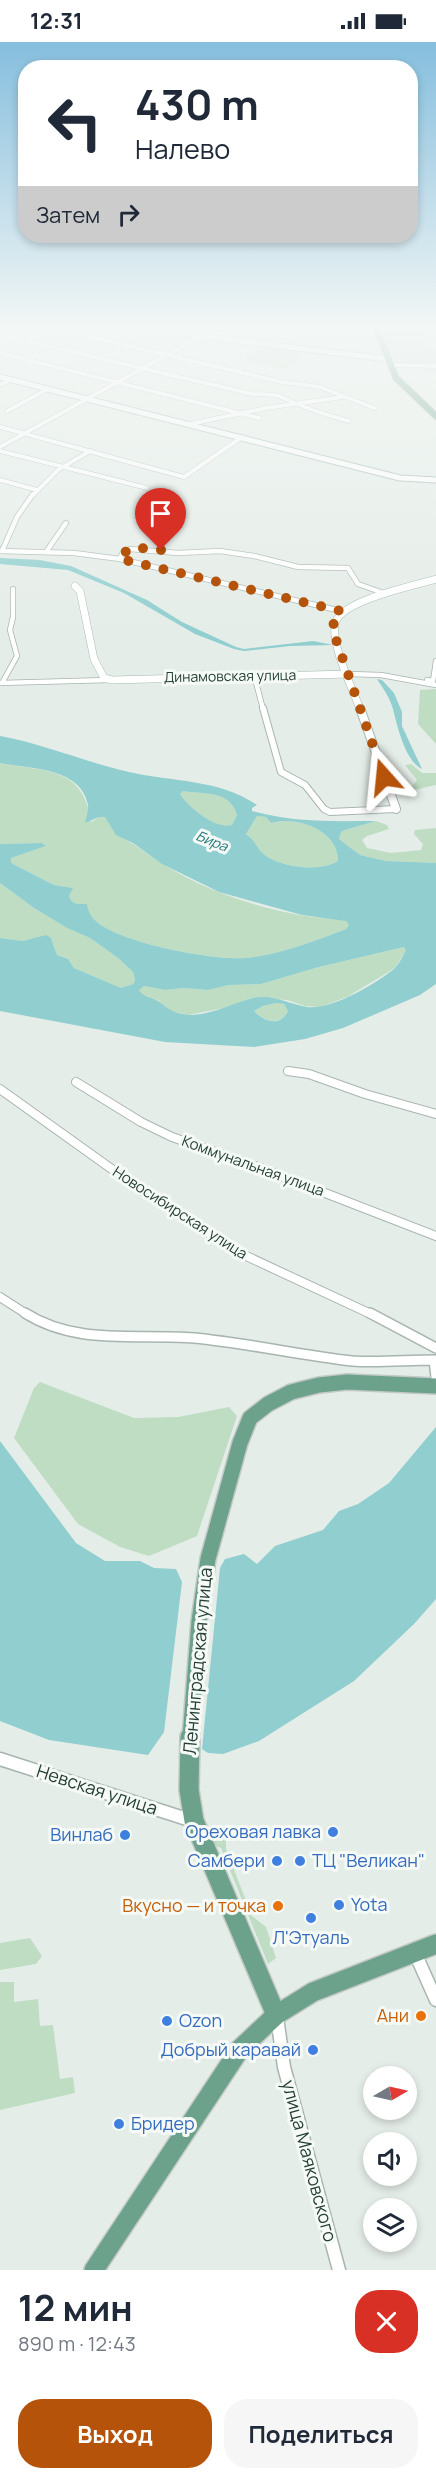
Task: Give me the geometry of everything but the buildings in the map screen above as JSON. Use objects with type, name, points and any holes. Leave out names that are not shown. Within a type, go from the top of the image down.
[{"type":"main road","name":"Ленинградская улица","points":[[276,2015],[194,1821],[189,1790],[189,1757],[199,1621],[206,1569],[240,1443],[250,1418],[268,1404],[291,1392],[319,1385],[347,1382],[436,1386]]},
{"type":"main road","points":[[94,2270],[240,2049],[276,2015],[313,1992],[436,1944]]},
{"type":"street","points":[[7,429],[184,477],[242,437]]},
{"type":"street","points":[[0,449],[30,429]]},
{"type":"street","points":[[210,429],[410,480],[436,480]]},
{"type":"street","points":[[0,449],[147,488]]},
{"type":"street","points":[[90,451],[49,475],[13,522],[1,551],[46,552],[120,559],[201,576],[341,611]]},
{"type":"street","points":[[0,480],[37,490]]},
{"type":"street","points":[[46,552],[66,523]]},
{"type":"street","points":[[120,559],[126,550],[135,548],[178,553],[220,551],[254,556],[298,567],[348,568],[357,584],[386,594]]},
{"type":"street","points":[[254,675],[281,772],[305,786],[324,809],[330,812],[396,809],[333,631],[334,619],[341,611],[436,579]]},
{"type":"street","points":[[75,586],[80,591],[94,659],[104,678],[111,680]]},
{"type":"street","points":[[1,683],[16,656],[10,630],[13,617],[13,589]]},
{"type":"street","points":[[348,674],[381,675],[435,682],[436,662]]},
{"type":"street","name":"Динамовская улица","points":[[111,680],[348,674]]},
{"type":"street","points":[[1,683],[111,680]]},
{"type":"street","points":[[288,1071],[309,1073],[333,1084],[394,1104],[436,1114]]},
{"type":"street","name":"Коммунальная улица","points":[[76,1082],[141,1122],[172,1137],[258,1167],[436,1236]]},
{"type":"street","name":"Новосибирская улица","points":[[0,1089],[148,1195],[242,1254],[381,1318],[436,1348]]},
{"type":"street","points":[[0,1297],[38,1321],[73,1332],[118,1338],[193,1338],[354,1361],[435,1359],[436,1377]]},
{"type":"street","name":"Невская улица","points":[[0,1759],[194,1821]]},
{"type":"street","points":[[415,1953],[436,2000]]},
{"type":"street","name":"улица Маяковского","points":[[276,2015],[285,2071],[339,2270]]},
{"type":"green space","points":[[436,689],[436,744],[418,724],[420,690]]},
{"type":"green space","points":[[0,763],[47,771],[71,781],[80,790],[87,804],[91,822],[99,817],[105,817],[122,837],[197,883],[238,899],[279,911],[346,921],[349,925],[346,929],[297,947],[245,958],[188,953],[141,942],[120,934],[103,926],[92,917],[87,904],[72,901],[69,896],[72,888],[54,885],[11,863],[11,858],[46,846],[42,843],[0,844]]},
{"type":"green space","points":[[411,764],[422,773],[436,773],[436,785],[414,790],[412,786],[417,780],[405,765]]},
{"type":"green space","points":[[183,791],[215,794],[228,800],[237,815],[232,826],[218,825],[196,811],[180,794]]},
{"type":"green space","points":[[257,816],[266,817],[271,823],[293,821],[315,828],[332,841],[338,861],[322,867],[301,867],[272,859],[262,853],[246,834]]},
{"type":"green space","points":[[376,821],[387,825],[389,829],[367,836],[362,840],[367,848],[391,853],[421,850],[423,844],[414,834],[415,830],[436,828],[436,863],[386,861],[360,855],[339,839],[341,832],[345,830]]},
{"type":"green space","points":[[0,883],[34,908],[67,928],[90,938],[118,958],[133,972],[135,980],[133,984],[121,988],[74,968],[68,959],[57,955],[51,938],[46,936],[23,941],[0,938]]},
{"type":"green space","points":[[404,947],[407,949],[395,968],[347,997],[320,1007],[305,1006],[287,1000],[252,998],[229,1007],[188,1015],[170,1011],[159,1001],[141,994],[139,989],[144,986],[165,990],[183,988],[208,990],[229,985],[261,984],[319,967]]},
{"type":"green space","points":[[284,1004],[288,1011],[276,1021],[267,1020],[254,1011],[263,1006]]},
{"type":"green space","points":[[40,1382],[134,1418],[178,1417],[229,1407],[237,1416],[197,1536],[149,1556],[120,1547],[78,1524],[14,1438],[34,1388]]},
{"type":"green space","points":[[214,1832],[226,1833],[226,1849],[252,1916],[266,1927],[276,1958],[268,1964],[221,1848],[216,1846],[212,1849],[209,1835]]},
{"type":"green space","points":[[30,1938],[42,1956],[36,1964],[0,1970],[0,1943]]},
{"type":"green space","points":[[0,1982],[14,1982],[14,2002],[38,1999],[40,2026],[53,2025],[60,2079],[73,2077],[75,2093],[0,2110]]},
{"type":"water","points":[[0,558],[40,560],[71,566],[147,600],[182,622],[236,647],[244,649],[313,641],[333,645],[290,646],[244,651],[234,649],[195,634],[124,593],[68,570],[0,564]]},
{"type":"water","points":[[377,679],[382,680],[394,693],[402,712],[402,726],[422,769],[416,765],[406,751],[390,701]]},
{"type":"water","name":"Бира","points":[[0,736],[129,772],[195,782],[227,790],[257,805],[252,808],[252,811],[268,815],[314,820],[376,821],[345,830],[341,832],[339,839],[360,855],[386,861],[436,863],[436,984],[420,995],[343,1028],[305,1039],[254,1047],[165,1042],[0,1011],[0,938],[23,941],[46,935],[51,938],[57,955],[68,959],[74,968],[121,988],[133,984],[135,980],[133,972],[118,958],[90,938],[67,928],[34,908],[0,883],[0,844],[42,843],[46,846],[11,858],[11,863],[54,885],[73,888],[69,896],[72,901],[87,904],[92,917],[103,926],[141,942],[164,948],[211,956],[245,958],[284,951],[346,929],[349,925],[346,921],[302,915],[219,892],[162,864],[133,843],[116,835],[105,817],[85,823],[88,807],[83,793],[75,783],[65,777],[39,769],[0,763]],"holes":[[[183,791],[208,793],[222,797],[228,801],[237,815],[232,825],[218,824],[196,811],[180,794]],[[257,816],[266,817],[271,823],[293,821],[304,824],[315,828],[332,841],[338,861],[322,867],[291,866],[265,855],[246,834]],[[404,947],[406,950],[394,969],[376,982],[353,995],[317,1007],[260,997],[211,1012],[190,1015],[169,1009],[139,990],[144,986],[165,990],[183,988],[208,990],[229,985],[261,984],[319,967]],[[284,1004],[288,1011],[281,1019],[272,1021],[254,1011],[263,1006]]]},
{"type":"water","points":[[436,1427],[436,1599],[414,1624],[354,1681],[259,1741],[223,1754],[208,1753],[202,1749],[220,1568],[225,1559],[244,1554],[257,1564],[275,1546],[323,1530],[339,1511],[358,1504],[389,1483]]},
{"type":"water","points":[[0,1441],[76,1543],[105,1561],[140,1561],[154,1568],[176,1569],[182,1582],[164,1732],[148,1755],[49,1740],[0,1721]]},
{"type":"place","name":"Ореховая лавка","points":[[333,1832]]},
{"type":"place","name":"Винлаб","points":[[125,1835]]},
{"type":"place","name":"Самбери","points":[[277,1861]]},
{"type":"place","name":"ТЦ \"Великан\"","points":[[300,1861]]},
{"type":"place","name":"Yota","points":[[339,1905]]},
{"type":"place","name":"Вкусно — и точка","points":[[278,1906]]},
{"type":"place","name":"Л'Этуаль","points":[[311,1918]]},
{"type":"place","name":"Ани","points":[[421,2016]]},
{"type":"place","name":"Ozon","points":[[167,2021]]},
{"type":"place","name":"Добрый каравай","points":[[313,2050]]},
{"type":"place","name":"Бридер","points":[[119,2124]]},
{"type":"route","points":[[161,550],[130,549],[123,552],[120,559],[341,611],[334,619],[333,631],[384,777]]}]
